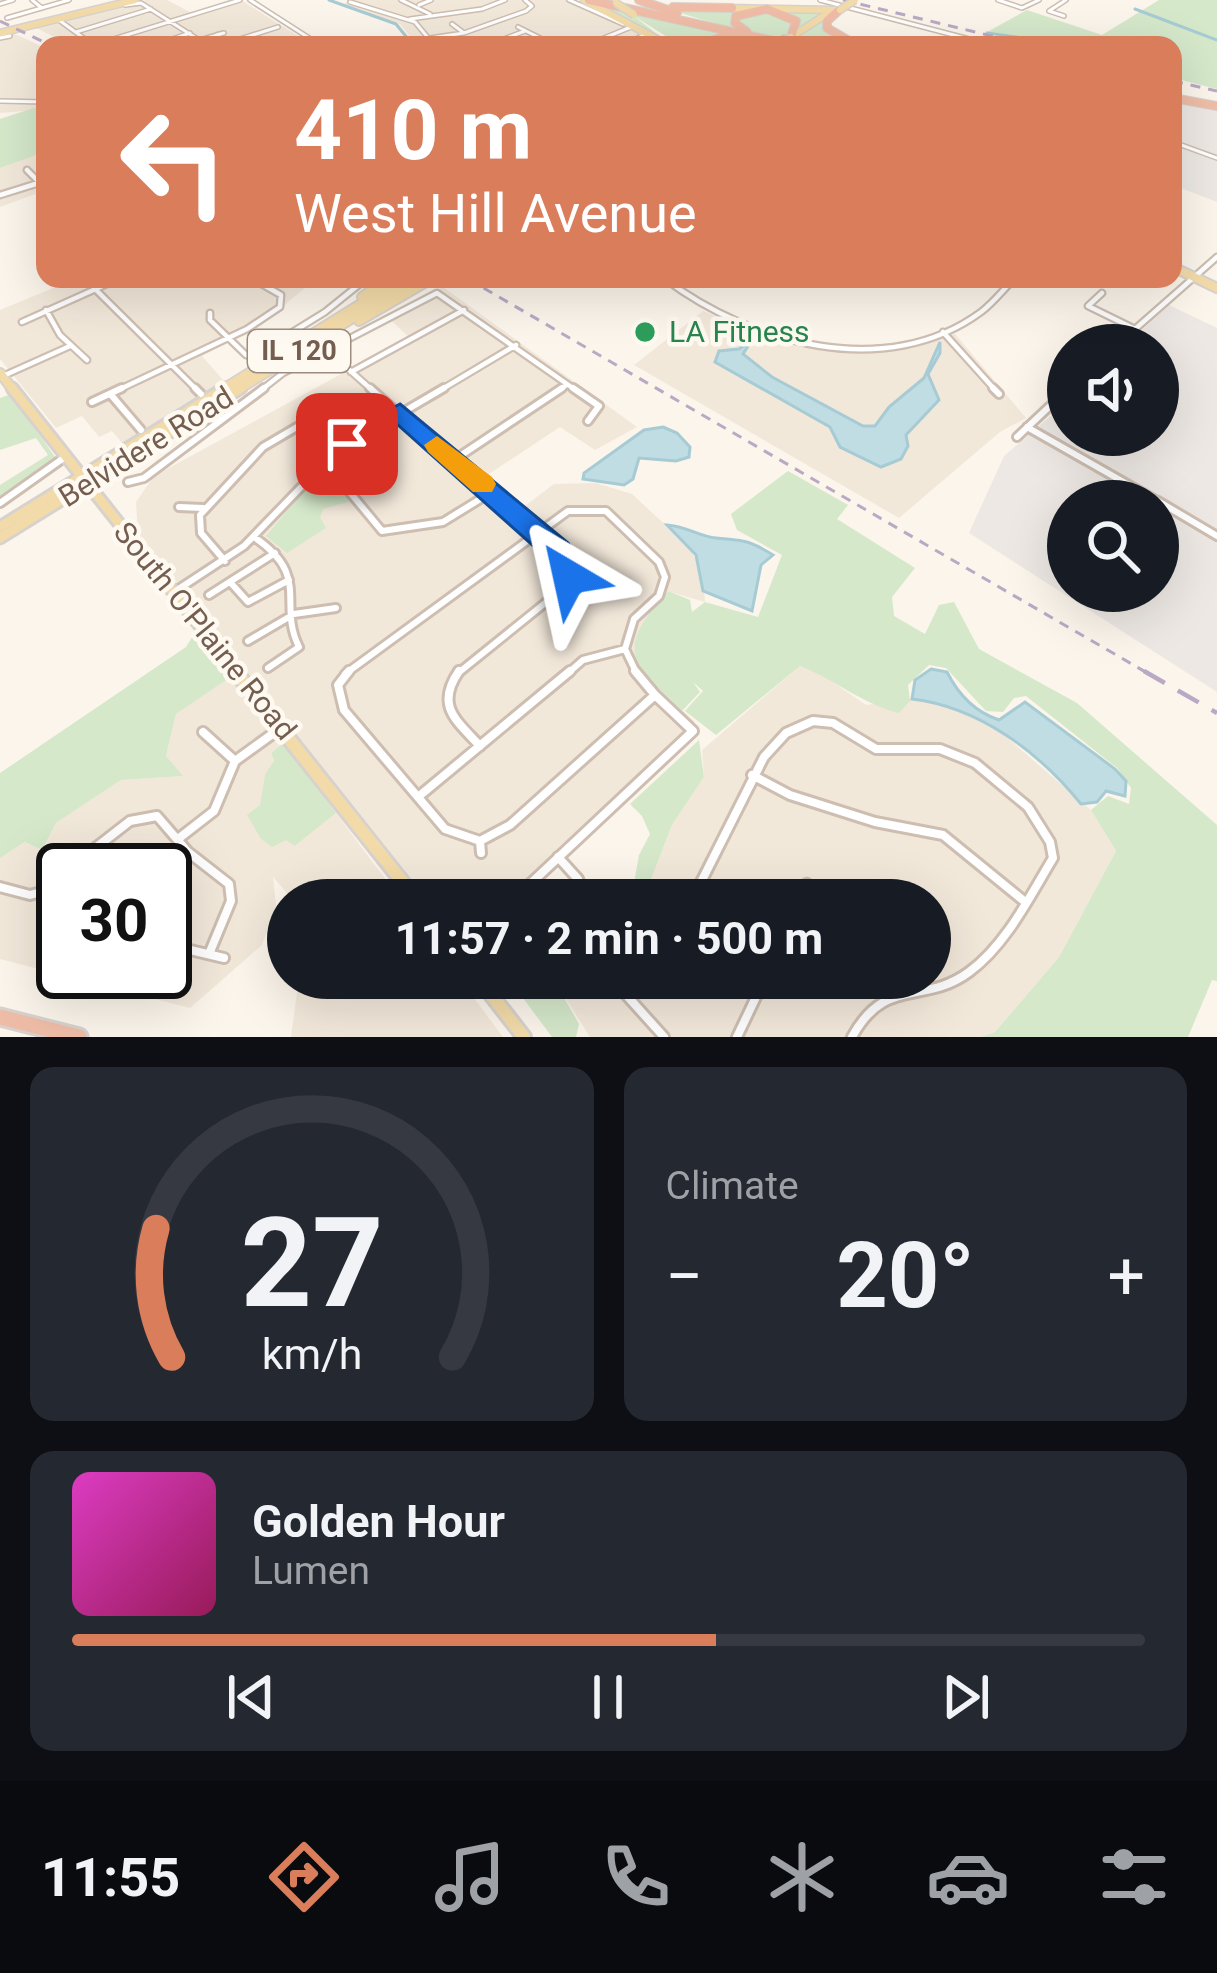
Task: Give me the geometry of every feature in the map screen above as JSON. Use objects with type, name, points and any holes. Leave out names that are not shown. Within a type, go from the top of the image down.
[{"type":"highway","points":[[587,0],[755,36]]},
{"type":"highway","points":[[640,0],[757,36]]},
{"type":"highway","points":[[640,0],[686,9],[732,8]]},
{"type":"highway","points":[[751,35],[736,23],[736,16],[752,9],[773,10],[796,21],[791,36]]},
{"type":"highway","points":[[837,10],[827,28],[841,36]]},
{"type":"highway","points":[[721,36],[751,35]]},
{"type":"highway","points":[[1182,98],[1217,104]]},
{"type":"highway","points":[[0,1017],[79,1037]]},
{"type":"main road","points":[[0,34],[124,0]]},
{"type":"main road","points":[[0,34],[135,0]]},
{"type":"main road","points":[[587,0],[654,36]]},
{"type":"main road","points":[[682,0],[692,7],[814,14],[837,10]]},
{"type":"main road","points":[[797,36],[853,0]]},
{"type":"main road","points":[[614,1],[659,36]]},
{"type":"main road","points":[[1182,273],[1217,288]]},
{"type":"main road","points":[[244,376],[373,288]]},
{"type":"main road","name":"Belvidere Road","points":[[0,538],[386,288]]},
{"type":"main road","name":"Belvidere Road","points":[[0,527],[400,288]]},
{"type":"main road","points":[[239,388],[415,288]]},
{"type":"main road","name":"South O'Plaine Road","points":[[1,374],[401,879]]},
{"type":"main road","points":[[57,491],[68,461]]},
{"type":"main road","points":[[494,999],[524,1037]]},
{"type":"street","points":[[0,4],[13,0]]},
{"type":"street","points":[[32,0],[42,8]]},
{"type":"street","points":[[7,18],[69,0]]},
{"type":"street","points":[[122,36],[240,0]]},
{"type":"street","points":[[250,0],[306,36]]},
{"type":"street","points":[[401,0],[430,14]]},
{"type":"street","points":[[419,5],[431,0]]},
{"type":"street","points":[[410,20],[430,14],[478,12],[505,0]]},
{"type":"street","points":[[444,36],[529,10],[532,4],[525,0]]},
{"type":"street","points":[[569,0],[643,36]]},
{"type":"street","points":[[820,0],[958,36]]},
{"type":"street","points":[[998,0],[1022,8],[1039,0]]},
{"type":"street","points":[[1064,16],[1048,11],[1066,0]]},
{"type":"street","points":[[350,2],[410,20],[428,36]]},
{"type":"street","points":[[110,9],[141,3],[193,36]]},
{"type":"street","points":[[76,32],[152,9]]},
{"type":"street","points":[[83,36],[59,20],[89,13]]},
{"type":"street","points":[[452,24],[464,33]]},
{"type":"street","points":[[252,36],[278,27]]},
{"type":"street","points":[[518,27],[535,36]]},
{"type":"street","points":[[611,36],[631,28]]},
{"type":"street","points":[[513,36],[525,31]]},
{"type":"street","points":[[0,34],[10,36]]},
{"type":"street","points":[[184,36],[190,34]]},
{"type":"street","points":[[0,101],[36,104]]},
{"type":"street","points":[[1182,145],[1217,158]]},
{"type":"street","points":[[27,170],[36,177]]},
{"type":"street","points":[[0,195],[36,184]]},
{"type":"street","points":[[1182,287],[1217,257]]},
{"type":"street","points":[[92,401],[229,338],[280,307],[281,295],[269,288]]},
{"type":"street","points":[[210,313],[209,319],[248,356],[274,346],[354,288]]},
{"type":"street","points":[[678,288],[717,315],[785,338],[857,346],[904,342],[943,332],[991,306],[1006,288]]},
{"type":"street","points":[[1140,324],[1181,288]]},
{"type":"street","points":[[22,322],[97,289],[201,394]]},
{"type":"street","points":[[1102,293],[1088,306],[1127,324]]},
{"type":"street","points":[[128,482],[144,478],[256,390],[434,294],[446,296],[599,406],[588,421]]},
{"type":"street","points":[[351,372],[465,309]]},
{"type":"street","points":[[46,310],[70,346],[87,360]]},
{"type":"street","points":[[943,332],[999,394]]},
{"type":"street","points":[[174,592],[254,537],[316,468],[347,444],[516,345]]},
{"type":"street","points":[[1,374],[70,346]]},
{"type":"street","points":[[326,349],[537,532],[565,558],[574,578],[461,668],[443,688],[450,712],[480,746]]},
{"type":"street","points":[[454,460],[562,392],[566,384]]},
{"type":"street","points":[[111,396],[141,430]]},
{"type":"street","points":[[1017,437],[1047,409]]},
{"type":"street","points":[[225,561],[200,529],[203,508],[285,429],[320,425],[347,444]]},
{"type":"street","points":[[1028,427],[1121,480]]},
{"type":"street","points":[[0,502],[68,461]]},
{"type":"street","points":[[316,468],[346,483],[368,520],[382,531],[443,522],[491,492]]},
{"type":"street","points":[[179,507],[203,508]]},
{"type":"street","points":[[535,879],[693,731],[635,676],[625,649],[634,619],[663,589],[665,577],[659,562],[613,516],[598,508],[568,511],[357,662],[335,688],[344,710],[445,829],[479,841],[499,834],[655,695]]},
{"type":"street","points":[[1179,513],[1217,536]]},
{"type":"street","points":[[254,537],[275,553],[290,580],[294,614],[289,627],[299,647],[268,668]]},
{"type":"street","points":[[209,595],[275,553]]},
{"type":"street","points":[[230,581],[248,602],[290,580]]},
{"type":"street","points":[[248,641],[294,614],[336,608]]},
{"type":"street","points":[[418,797],[583,660],[625,649]]},
{"type":"street","points":[[700,879],[739,813],[763,757],[796,726],[834,722],[866,745],[884,751],[939,748],[962,756],[1037,814],[1051,836],[1053,859],[971,970],[951,975]]},
{"type":"street","points":[[178,839],[214,811],[236,761],[282,727]]},
{"type":"street","points":[[203,732],[236,761]]},
{"type":"street","points":[[752,775],[790,795],[943,835],[1024,901]]},
{"type":"street","points":[[109,843],[141,815],[164,820],[231,891],[209,954]]},
{"type":"street","points":[[479,841],[481,853]]},
{"type":"street","points":[[558,857],[578,879]]},
{"type":"street","points":[[0,887],[36,893]]},
{"type":"street","points":[[192,950],[224,958]]},
{"type":"street","points":[[630,999],[664,1037]]},
{"type":"street","points":[[737,1037],[755,999]]},
{"type":"street","points":[[852,1037],[859,1021],[882,999]]},
{"type":"shaded area","points":[[146,0],[167,0],[192,13],[241,0],[298,36],[52,36],[33,26]]},
{"type":"shaded area","points":[[354,0],[572,0],[647,36],[410,36],[400,24],[340,5]]},
{"type":"shaded area","points":[[13,33],[36,44],[36,110],[0,113],[0,37]]},
{"type":"shaded area","points":[[1182,103],[1217,109],[1217,202],[1182,188]]},
{"type":"shaded area","points":[[36,155],[36,194],[0,207],[0,168]]},
{"type":"shaded area","points":[[53,288],[305,288],[259,326],[202,356],[224,381],[123,444],[112,431],[99,437],[82,416],[56,428],[0,359],[0,310]]},
{"type":"shaded area","points":[[444,288],[637,427],[595,450],[560,427],[483,478],[522,508],[554,484],[596,483],[632,494],[688,546],[703,572],[705,602],[667,591],[640,670],[695,722],[527,879],[412,879],[138,535],[136,502],[154,476],[409,337],[385,315]]},
{"type":"shaded area","points":[[1169,305],[1217,328],[1217,692],[1092,612],[1179,612],[1179,480],[1047,480],[1047,583],[969,533],[1004,456],[1047,419],[1047,456],[1179,456],[1179,324],[1149,324]]},
{"type":"shaded area","points":[[703,311],[754,333],[828,347],[897,346],[955,334],[1026,418],[1000,432],[899,518],[634,365]]},
{"type":"shaded area","points":[[800,666],[824,676],[866,705],[912,699],[966,712],[996,728],[1091,810],[1116,851],[1059,957],[995,1032],[981,1037],[590,1037],[566,999],[951,999],[951,879],[651,879],[672,825],[704,777],[702,750]]},
{"type":"shaded area","points":[[231,677],[283,743],[271,753],[274,762],[265,774],[260,805],[295,846],[336,813],[385,879],[267,879],[267,931],[262,945],[190,1008],[155,999],[192,999],[192,843],[46,843],[56,823],[121,780],[181,776],[166,756],[176,714]]},
{"type":"shaded area","points":[[25,842],[36,847],[36,968],[0,959],[0,858]]},
{"type":"shaded area","points":[[296,999],[475,999],[503,1037],[291,1037]]},
{"type":"green space","points":[[1159,0],[1217,0],[1217,89],[1182,80],[1182,36],[1002,36],[987,32],[1027,10],[1102,35]]},
{"type":"green space","points":[[644,1],[682,9],[762,7],[825,13],[795,32],[794,22],[790,35],[794,36],[769,36]]},
{"type":"green space","points":[[594,3],[742,36],[666,36],[634,16],[660,36]]},
{"type":"green space","points":[[826,19],[828,32],[836,36],[800,36]]},
{"type":"green space","points":[[36,107],[36,155],[0,168],[0,119]]},
{"type":"green space","points":[[11,394],[55,457],[0,500],[0,485],[48,455],[36,438],[0,450],[0,398]]},
{"type":"green space","points":[[788,471],[848,505],[837,519],[915,568],[892,597],[894,616],[925,634],[939,605],[954,602],[979,649],[1077,703],[1217,825],[1217,981],[1212,980],[1188,1037],[981,1037],[995,1032],[1059,957],[1116,851],[1091,810],[1108,796],[1129,804],[1131,788],[1117,768],[1026,696],[1014,698],[1003,712],[986,711],[946,668],[929,665],[908,685],[910,701],[899,713],[800,666],[716,735],[685,711],[703,691],[693,682],[700,692],[682,711],[640,667],[635,642],[640,628],[668,591],[690,600],[692,612],[705,602],[758,617],[782,555],[737,530],[731,514]]},
{"type":"green space","points":[[316,476],[341,488],[351,501],[323,509],[320,517],[326,528],[287,553],[266,536]]},
{"type":"green space","points":[[196,631],[231,677],[176,714],[166,756],[183,776],[121,780],[56,823],[46,843],[36,843],[36,847],[25,842],[0,858],[0,773],[186,647]]},
{"type":"green space","points":[[699,740],[704,777],[672,825],[651,879],[635,879],[639,855],[650,834],[630,804]]},
{"type":"green space","points":[[283,743],[336,813],[295,846],[286,840],[272,847],[261,839],[247,815],[260,805],[265,774],[274,761],[271,753]]},
{"type":"green space","points":[[524,999],[565,999],[579,1024],[576,1037],[552,1037]]},
{"type":"water","points":[[752,340],[743,354],[772,377],[863,426],[875,426],[889,407],[924,378],[940,342],[940,353],[928,374],[939,400],[906,435],[908,446],[901,459],[881,467],[840,447],[830,427],[715,362],[719,351],[739,349]]},
{"type":"water","points":[[663,427],[690,447],[689,457],[676,461],[639,458],[633,479],[624,485],[583,479],[584,473],[644,430]]},
{"type":"water","points":[[667,525],[745,542],[773,555],[761,565],[752,611],[703,591],[696,555]]},
{"type":"water","points":[[931,669],[947,672],[968,701],[999,720],[1025,702],[1115,769],[1126,781],[1125,796],[1106,791],[1097,802],[1081,804],[1006,735],[961,711],[912,699],[915,680]]},
{"type":"waterway","points":[[329,0],[396,24],[406,36]]},
{"type":"waterway","points":[[1135,9],[1217,40]]},
{"type":"waterway","points":[[987,33],[1009,36]]},
{"type":"railway","points":[[843,0],[992,36]]},
{"type":"railway","points":[[0,21],[36,38]]},
{"type":"railway","points":[[1182,83],[1217,91]]},
{"type":"railway","points":[[484,288],[1149,674]]},
{"type":"railway","points":[[1144,671],[1217,713]]},
{"type":"slow traffic","points":[[437,445],[482,484]]},
{"type":"place","name":"LA Fitness","points":[[645,332]]},
{"type":"route","points":[[347,444],[400,413],[558,551],[569,565],[569,577]]}]
